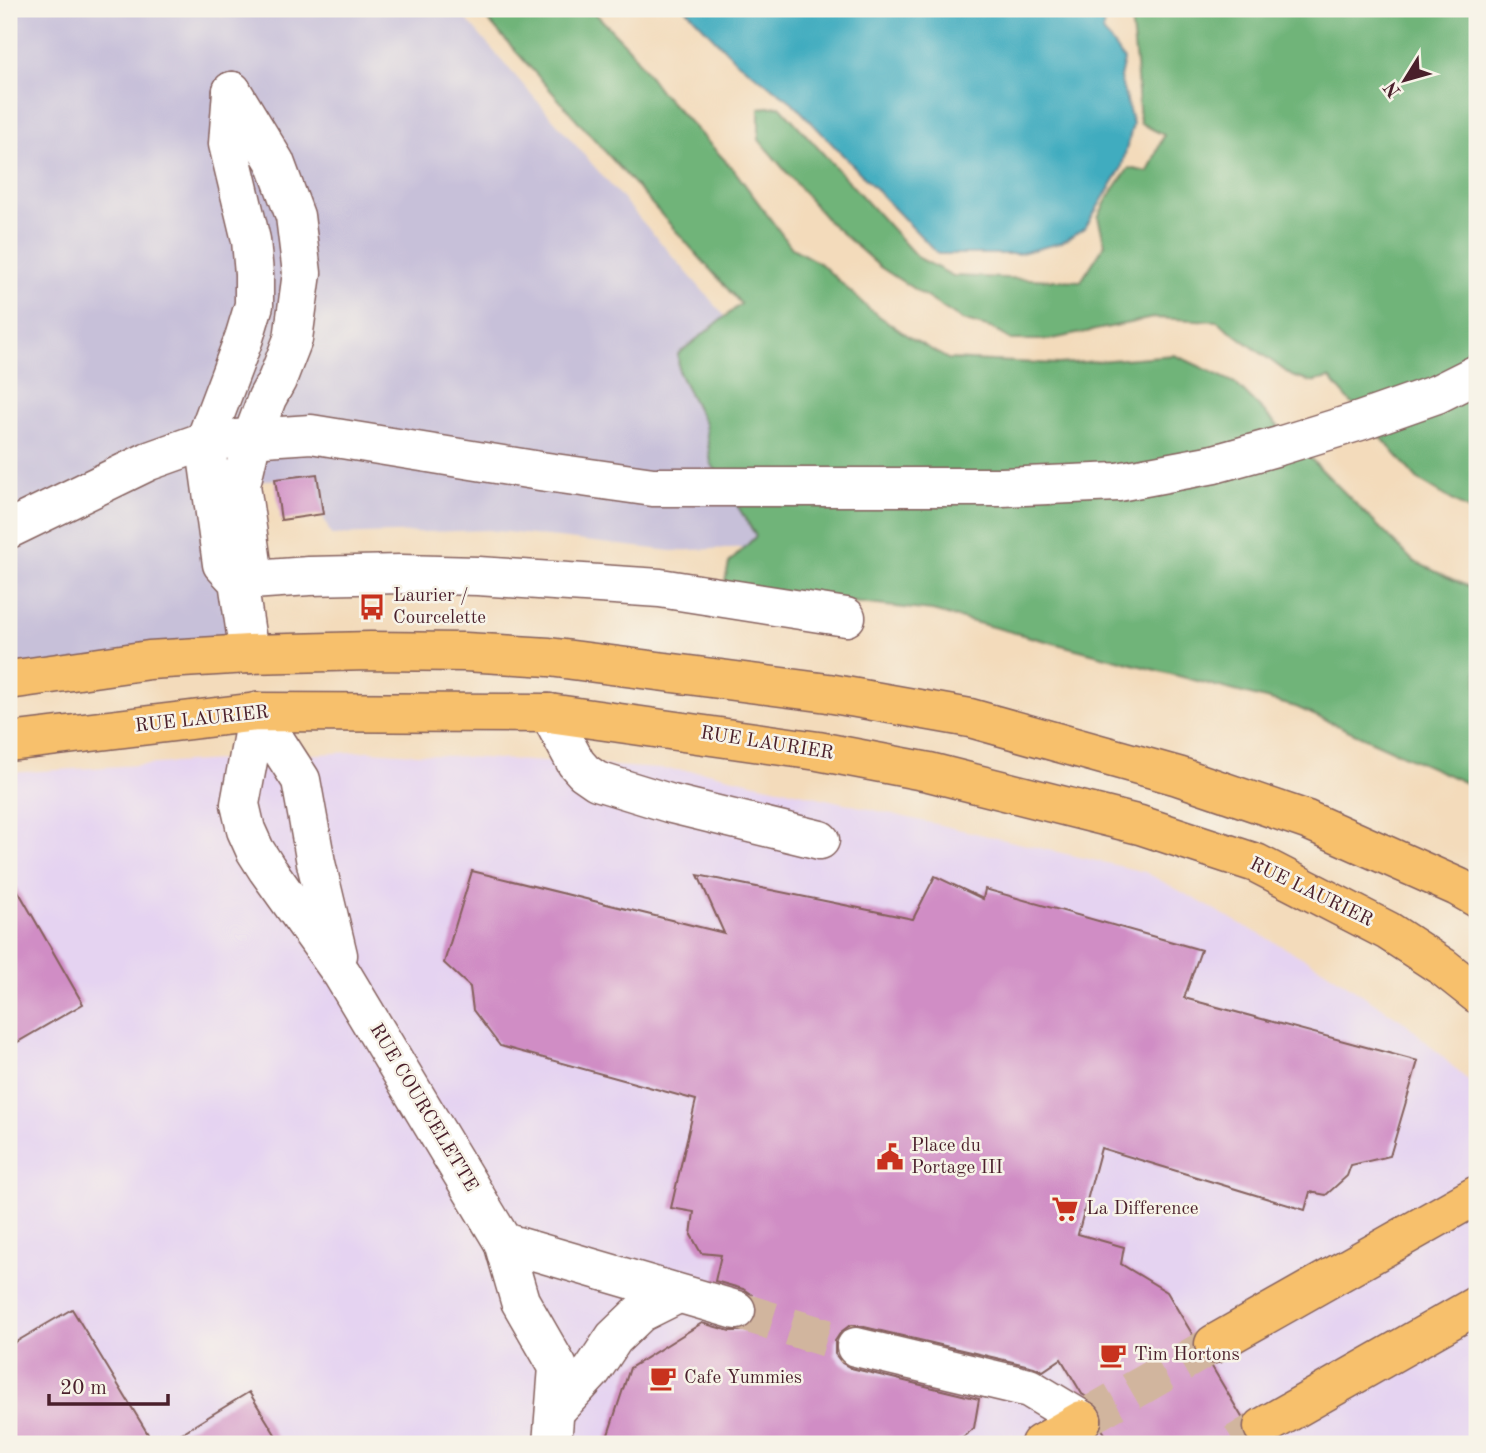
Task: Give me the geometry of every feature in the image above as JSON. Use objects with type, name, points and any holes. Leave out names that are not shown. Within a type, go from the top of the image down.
[{"type":"main road","points":[[9,680],[149,660],[249,653],[465,652],[550,657],[828,693],[970,718],[1178,776],[1307,820],[1477,898]]},
{"type":"main road","points":[[249,653],[257,712]]},
{"type":"main road","name":"RUE LAURIER","points":[[9,742],[257,712],[549,713],[818,751],[929,772],[1140,825],[1256,863],[1399,938],[1443,967],[1477,994]]},
{"type":"main road","points":[[1214,1344],[1477,1195]]},
{"type":"main road","points":[[1263,1427],[1477,1305]]},
{"type":"main road","points":[[1040,1444],[1082,1420]]},
{"type":"street","points":[[238,582],[253,563],[241,485],[252,438],[293,339],[302,273],[295,216],[275,162],[232,91],[228,144],[251,240],[254,305],[205,441],[222,564],[238,582],[249,653]]},
{"type":"street","points":[[9,529],[149,461],[205,441],[311,433],[653,487],[1002,487],[1118,482],[1214,464],[1279,446],[1437,394],[1477,374]]},
{"type":"street","points":[[238,582],[288,577],[401,574],[478,576],[660,588],[846,617]]},
{"type":"street","name":"RUE COURCELETTE","points":[[257,712],[240,804],[246,830],[267,869],[342,974],[503,1242],[520,1301],[558,1367],[554,1428]]},
{"type":"street","name":"RUE COURCELETTE","points":[[257,712],[301,779],[316,863],[342,974]]},
{"type":"street","points":[[549,713],[576,763],[597,781],[672,804],[820,840]]},
{"type":"street","points":[[503,1242],[736,1310]]},
{"type":"street","name":"RUE COURCELETTE","points":[[554,1428],[614,1338],[640,1314],[678,1294]]},
{"type":"street","points":[[856,1347],[1029,1388],[1082,1420]]},
{"type":"shaded area","points":[[9,9],[215,9],[222,17],[231,9],[457,9],[744,338],[770,546],[672,551],[488,530],[331,535],[322,514],[281,520],[275,479],[242,485],[249,654],[9,680]]},
{"type":"shaded area","points":[[368,751],[708,772],[1145,872],[1320,967],[1407,1024],[1477,1089],[1477,1444],[9,1444],[9,773]]},
{"type":"green space","points":[[478,9],[591,9],[629,48],[661,92],[734,170],[792,248],[821,264],[869,309],[909,337],[948,359],[1059,364],[1174,355],[1235,383],[1413,561],[1477,591],[1477,788],[1296,707],[932,611],[741,590],[725,582],[729,563],[756,536],[711,463],[705,424],[679,373],[678,354],[741,304]]},
{"type":"green space","points":[[1130,9],[1477,9],[1477,515],[1417,479],[1330,378],[1311,382],[1292,376],[1217,321],[1153,318],[1048,340],[1011,340],[994,329],[962,320],[880,267],[828,221],[759,140],[759,108],[780,106],[917,257],[953,276],[1081,281],[1105,244],[1098,217],[1109,196],[1129,168],[1148,172],[1164,135],[1140,123]]},
{"type":"water","points":[[686,9],[1104,9],[1103,31],[1124,60],[1120,78],[1133,124],[1121,169],[1085,228],[1060,243],[1017,254],[938,254],[792,102],[735,60]]},
{"type":"building","points":[[317,474],[323,514],[281,520],[275,479]]},
{"type":"building","name":"Place du Portage III","points":[[472,871],[724,933],[698,875],[913,919],[935,876],[983,899],[985,889],[1201,950],[1184,998],[1418,1061],[1390,1156],[1351,1165],[1347,1176],[1326,1195],[1310,1192],[1305,1210],[1101,1148],[1078,1234],[1124,1247],[1121,1264],[1167,1292],[1194,1337],[1192,1345],[1195,1355],[1202,1362],[1211,1365],[1243,1419],[1241,1428],[1250,1444],[1111,1444],[1102,1429],[1104,1419],[1101,1409],[1082,1394],[1061,1359],[1043,1371],[860,1326],[849,1326],[835,1341],[835,1354],[842,1363],[851,1368],[979,1399],[974,1428],[954,1444],[605,1444],[630,1368],[702,1323],[730,1331],[742,1331],[752,1325],[757,1315],[757,1305],[752,1295],[743,1289],[715,1281],[721,1255],[701,1253],[691,1235],[694,1212],[671,1208],[696,1100],[500,1046],[473,1010],[470,987],[444,963]]},
{"type":"building","points":[[9,875],[83,1004],[9,1047]]},
{"type":"building","points":[[72,1309],[154,1444],[9,1444],[9,1346]]},
{"type":"building","points":[[249,1392],[281,1444],[164,1444]]},
{"type":"tunnel","points":[[736,1310],[856,1347]]},
{"type":"tunnel","points":[[1082,1420],[1214,1344]]},
{"type":"tunnel","points":[[1235,1444],[1263,1427]]},
{"type":"place","name":"Laurier / Courcelette","points":[[372,607]]},
{"type":"place","name":"Place du Portage III","points":[[890,1157]]},
{"type":"place","name":"La Difference","points":[[1065,1209]]},
{"type":"place","name":"Tim Hortons","points":[[1113,1355]]},
{"type":"place","name":"Cafe Yummies","points":[[663,1378]]}]
